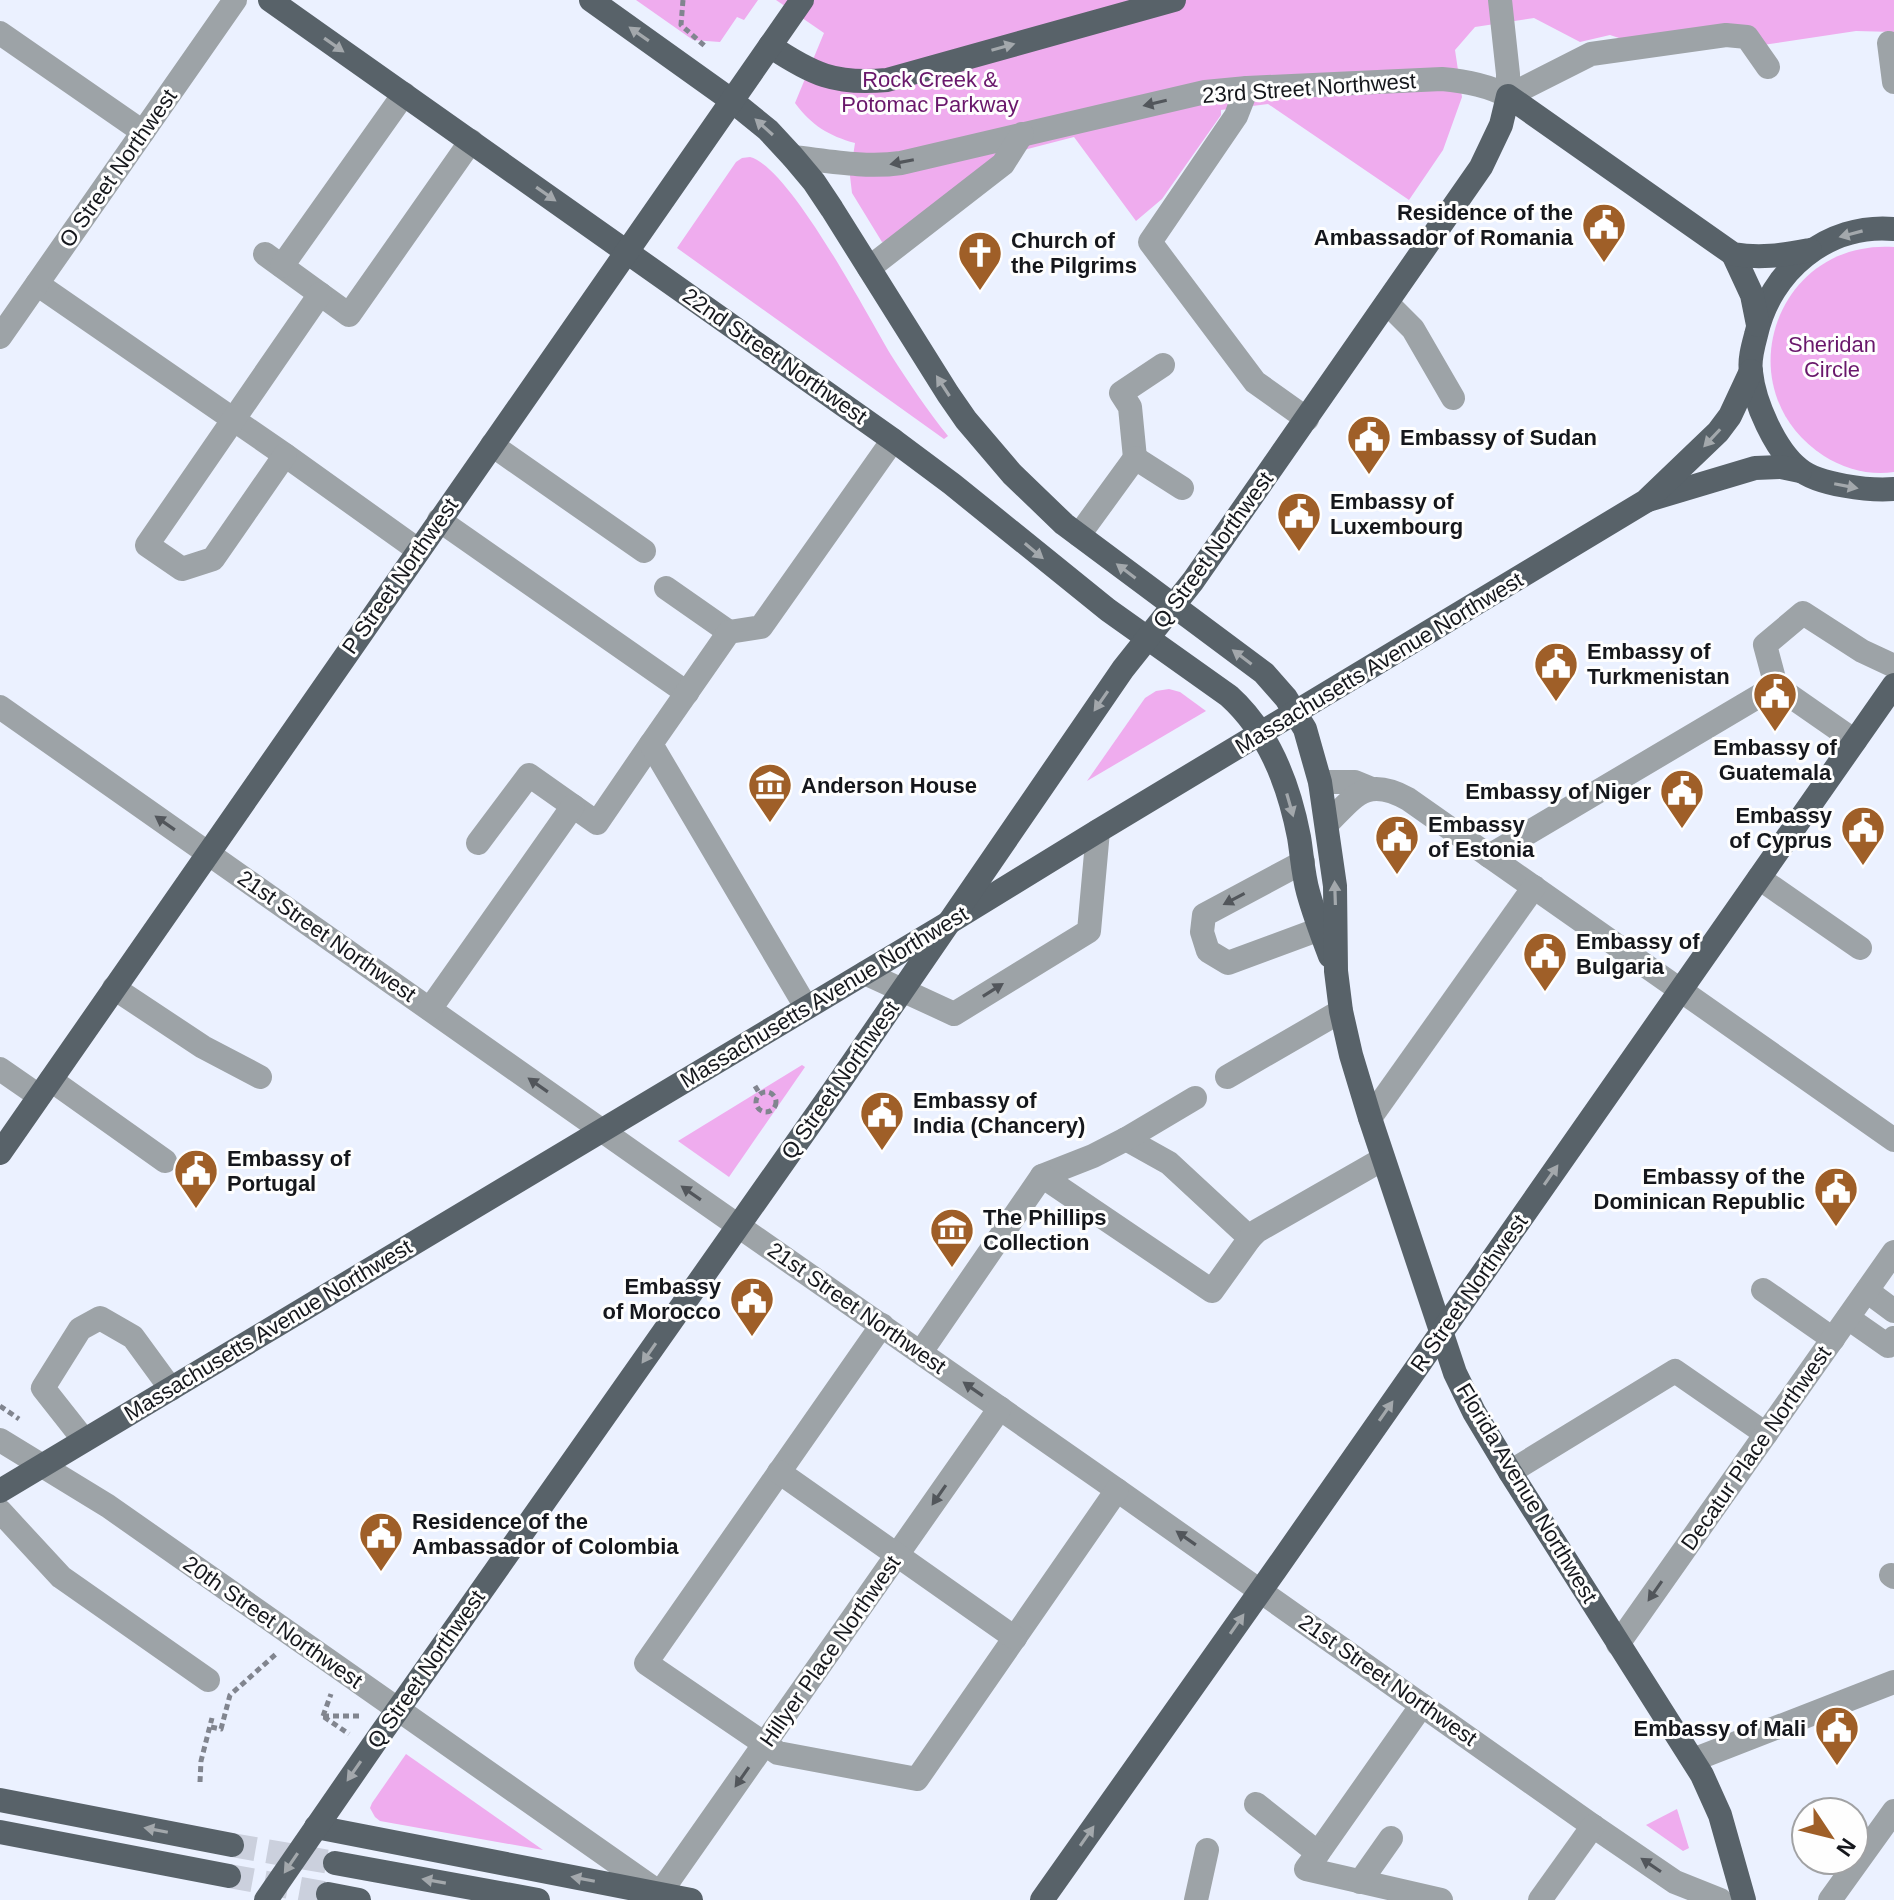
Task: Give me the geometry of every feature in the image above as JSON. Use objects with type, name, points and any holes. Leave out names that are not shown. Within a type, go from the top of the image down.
[{"type":"main road","name":"22nd Street Northwest","points":[[270,0],[893,440],[1073,583],[1229,696],[1262,733]]},
{"type":"main road","points":[[591,0],[731,100],[768,130],[793,157],[814,182],[957,407],[1019,482],[1079,535],[1264,673],[1296,712]]},
{"type":"main road","points":[[770,46],[819,75],[850,82],[887,80],[1174,0]]},
{"type":"main road","name":"P Street Northwest","points":[[0,1153],[798,6]]},
{"type":"main road","name":"23rd Street Northwest","points":[[1508,96],[1733,254]]},
{"type":"main road","name":"Q Street Northwest","points":[[266,1900],[739,1226],[1123,669],[1173,606],[1307,419],[1481,167],[1501,125],[1508,96]]},
{"type":"main road","points":[[1733,254],[1774,257],[1810,250],[1849,232],[1894,229]]},
{"type":"main road","points":[[1800,471],[1774,438],[1759,403],[1751,371],[1753,344],[1765,307],[1788,272],[1810,250]]},
{"type":"main road","points":[[1733,254],[1752,295],[1758,325]]},
{"type":"main road","name":"Massachusetts Avenue Northwest","points":[[0,1491],[1646,501],[1718,432],[1730,416],[1751,371]]},
{"type":"main road","name":"Massachusetts Avenue Northwest","points":[[1646,501],[1755,468],[1781,467],[1848,487],[1894,489]]},
{"type":"main road","points":[[991,515],[1019,482]]},
{"type":"main road","name":"R Street Northwest","points":[[1042,1900],[1894,685]]},
{"type":"main road","name":"Florida Avenue Northwest","points":[[1296,712],[1305,729],[1320,782],[1327,824],[1335,886],[1336,971],[1351,1055],[1455,1373],[1510,1472],[1693,1760],[1720,1815],[1744,1900]]},
{"type":"main road","name":"Florida Avenue Northwest","points":[[1262,733],[1285,786],[1299,836],[1308,891],[1336,971]]},
{"type":"main road","points":[[0,1800],[232,1845]]},
{"type":"main road","points":[[316,1827],[691,1900]]},
{"type":"main road","points":[[0,1832],[229,1876]]},
{"type":"main road","points":[[335,1863],[538,1900]]},
{"type":"main road","points":[[328,1894],[359,1900]]},
{"type":"street","name":"O Street Northwest","points":[[0,337],[235,0]]},
{"type":"street","name":"Q Street Northwest","points":[[1500,12],[1508,96]]},
{"type":"street","points":[[0,34],[143,132]]},
{"type":"street","points":[[1508,96],[1591,54],[1726,35],[1747,37],[1768,67]]},
{"type":"street","points":[[1889,43],[1894,82]]},
{"type":"street","name":"23rd Street Northwest","points":[[793,157],[882,166],[1205,92],[1247,88],[1442,79],[1479,84],[1508,96]]},
{"type":"street","points":[[1247,88],[1236,116],[1150,242],[1255,382],[1307,419]]},
{"type":"street","points":[[404,94],[274,260],[356,320],[471,141]]},
{"type":"street","points":[[869,268],[1003,164],[1022,134]]},
{"type":"street","points":[[37,284],[418,550]]},
{"type":"street","points":[[285,455],[213,559],[182,569],[147,545],[320,294]]},
{"type":"street","points":[[1387,303],[1413,329],[1453,398]]},
{"type":"street","points":[[1079,535],[1135,458],[1130,407],[1121,393],[1163,365]]},
{"type":"street","points":[[666,588],[729,632],[761,627],[893,440]]},
{"type":"street","points":[[492,445],[644,551]]},
{"type":"street","points":[[1135,458],[1182,488]]},
{"type":"street","points":[[439,520],[687,693]]},
{"type":"street","points":[[1855,741],[1776,686],[1765,645],[1803,613],[1862,651],[1894,666]]},
{"type":"street","points":[[478,843],[529,775],[597,823],[729,632]]},
{"type":"street","points":[[1489,856],[1776,686]]},
{"type":"street","name":"21st Street Northwest","points":[[0,707],[1593,1826],[1675,1882],[1720,1900]]},
{"type":"street","points":[[651,744],[806,1007]]},
{"type":"street","points":[[1320,782],[1355,782],[1372,789],[1392,791],[1408,799],[1894,1140]]},
{"type":"street","points":[[1327,824],[1357,794],[1372,789]]},
{"type":"street","points":[[430,1009],[573,806]]},
{"type":"street","points":[[865,973],[954,1014],[1089,931],[1098,831]]},
{"type":"street","points":[[1303,862],[1204,915],[1202,932],[1208,951],[1228,963],[1320,929]]},
{"type":"street","points":[[1759,878],[1860,948]]},
{"type":"street","points":[[1370,1118],[1534,887]]},
{"type":"street","points":[[114,988],[203,1047],[260,1077]]},
{"type":"street","points":[[1227,1077],[1341,1011]]},
{"type":"street","points":[[0,1069],[45,1088],[165,1161]]},
{"type":"street","points":[[921,1352],[1042,1176],[1093,1156],[1195,1098]]},
{"type":"street","points":[[1126,1139],[1169,1163],[1250,1238]]},
{"type":"street","points":[[1042,1176],[1212,1291],[1250,1238],[1265,1225],[1383,1159]]},
{"type":"street","name":"Decatur Place Northwest","points":[[1618,1644],[1894,1252]]},
{"type":"street","points":[[1763,1290],[1833,1339]]},
{"type":"street","points":[[1867,1291],[1894,1311]]},
{"type":"street","points":[[84,1440],[43,1388],[80,1329],[100,1318],[133,1337],[171,1389]]},
{"type":"street","points":[[1848,1318],[1888,1346],[1894,1338]]},
{"type":"street","points":[[882,1325],[646,1663],[778,1753],[917,1779],[1117,1490]]},
{"type":"street","points":[[1510,1472],[1675,1371],[1766,1434]]},
{"type":"street","name":"Hillyer Place Northwest","points":[[660,1893],[1000,1408]]},
{"type":"street","name":"20th Street Northwest","points":[[0,1440],[108,1506],[660,1893]]},
{"type":"street","points":[[779,1472],[1015,1638]]},
{"type":"street","points":[[0,1511],[61,1577],[208,1680]]},
{"type":"street","points":[[1693,1760],[1894,1682]]},
{"type":"street","points":[[1422,1705],[1306,1869],[1441,1900]]},
{"type":"street","points":[[1256,1804],[1318,1853]]},
{"type":"street","points":[[1830,1900],[1894,1811]]},
{"type":"street","points":[[1540,1900],[1593,1826]]},
{"type":"street","points":[[1360,1882],[1391,1838]]},
{"type":"street","points":[[1196,1900],[1207,1850]]},
{"type":"path","points":[[683,0],[681,25],[707,48]]},
{"type":"path","points":[[755,1086],[760,1094]]},
{"type":"path","points":[[771,1093],[778,1109],[761,1112],[757,1108],[760,1094],[771,1093]]},
{"type":"path","points":[[211,1727],[221,1729],[230,1695],[276,1654]]},
{"type":"path","points":[[323,1716],[331,1694]]},
{"type":"path","points":[[323,1716],[362,1716]]},
{"type":"path","points":[[323,1716],[349,1734]]},
{"type":"path","points":[[200,1782],[201,1761],[212,1718]]},
{"type":"green space","points":[[636,0],[758,0],[744,20],[737,17],[720,42],[693,40]]},
{"type":"green space","name":"Rock Creek & Potomac Parkway","points":[[776,0],[1894,0],[1894,32],[1856,31],[1763,45],[1754,27],[1637,44],[1610,35],[1580,42],[1534,18],[1475,27],[1455,50],[1462,97],[1443,150],[1409,200],[1268,104],[1221,110],[1221,115],[1162,199],[1136,221],[1074,137],[993,158],[888,241],[882,242],[852,193],[850,176],[855,143],[821,129],[795,103],[824,33]]},
{"type":"green space","points":[[750,157],[767,167],[806,213],[891,355],[948,436],[944,439],[677,248],[736,162]]},
{"type":"green space","name":"Sheridan Circle","points":[[1894,247],[1894,472],[1867,472],[1832,461],[1793,428],[1776,395],[1771,359],[1776,324],[1793,292],[1818,267],[1852,251]]},
{"type":"green space","points":[[1169,689],[1180,692],[1206,711],[1087,781],[1145,698],[1156,691]]},
{"type":"green space","points":[[802,1065],[805,1067],[729,1177],[678,1141]]},
{"type":"green space","points":[[406,1754],[543,1850],[380,1821],[370,1808]]},
{"type":"green space","points":[[1677,1809],[1689,1848],[1683,1851],[1646,1825]]},
{"type":"tunnel","points":[[232,1845],[335,1863]]},
{"type":"tunnel","points":[[229,1876],[328,1894]]},
{"type":"place","name":"Residence of the Ambassador of Romania","points":[[1604,264]]},
{"type":"place","name":"Church of the Pilgrims","points":[[980,292]]},
{"type":"place","name":"Embassy of Sudan","points":[[1369,476]]},
{"type":"place","name":"Embassy of Luxembourg","points":[[1299,553]]},
{"type":"place","name":"Embassy of Turkmenistan","points":[[1556,703]]},
{"type":"place","name":"Embassy of Guatemala","points":[[1775,733]]},
{"type":"place","name":"Anderson House","points":[[770,824]]},
{"type":"place","name":"Embassy of Niger","points":[[1682,830]]},
{"type":"place","name":"Embassy of Cyprus","points":[[1863,867]]},
{"type":"place","name":"Embassy of Estonia","points":[[1397,876]]},
{"type":"place","name":"Embassy of Bulgaria","points":[[1545,993]]},
{"type":"place","name":"Embassy of India (Chancery)","points":[[882,1152]]},
{"type":"place","name":"Embassy of Portugal","points":[[196,1210]]},
{"type":"place","name":"Embassy of the Dominican Republic","points":[[1836,1228]]},
{"type":"place","name":"The Phillips Collection","points":[[952,1269]]},
{"type":"place","name":"Embassy of Morocco","points":[[752,1338]]},
{"type":"place","name":"Residence of the Ambassador of Colombia","points":[[381,1573]]},
{"type":"place","name":"Embassy of Mali","points":[[1837,1767]]}]
